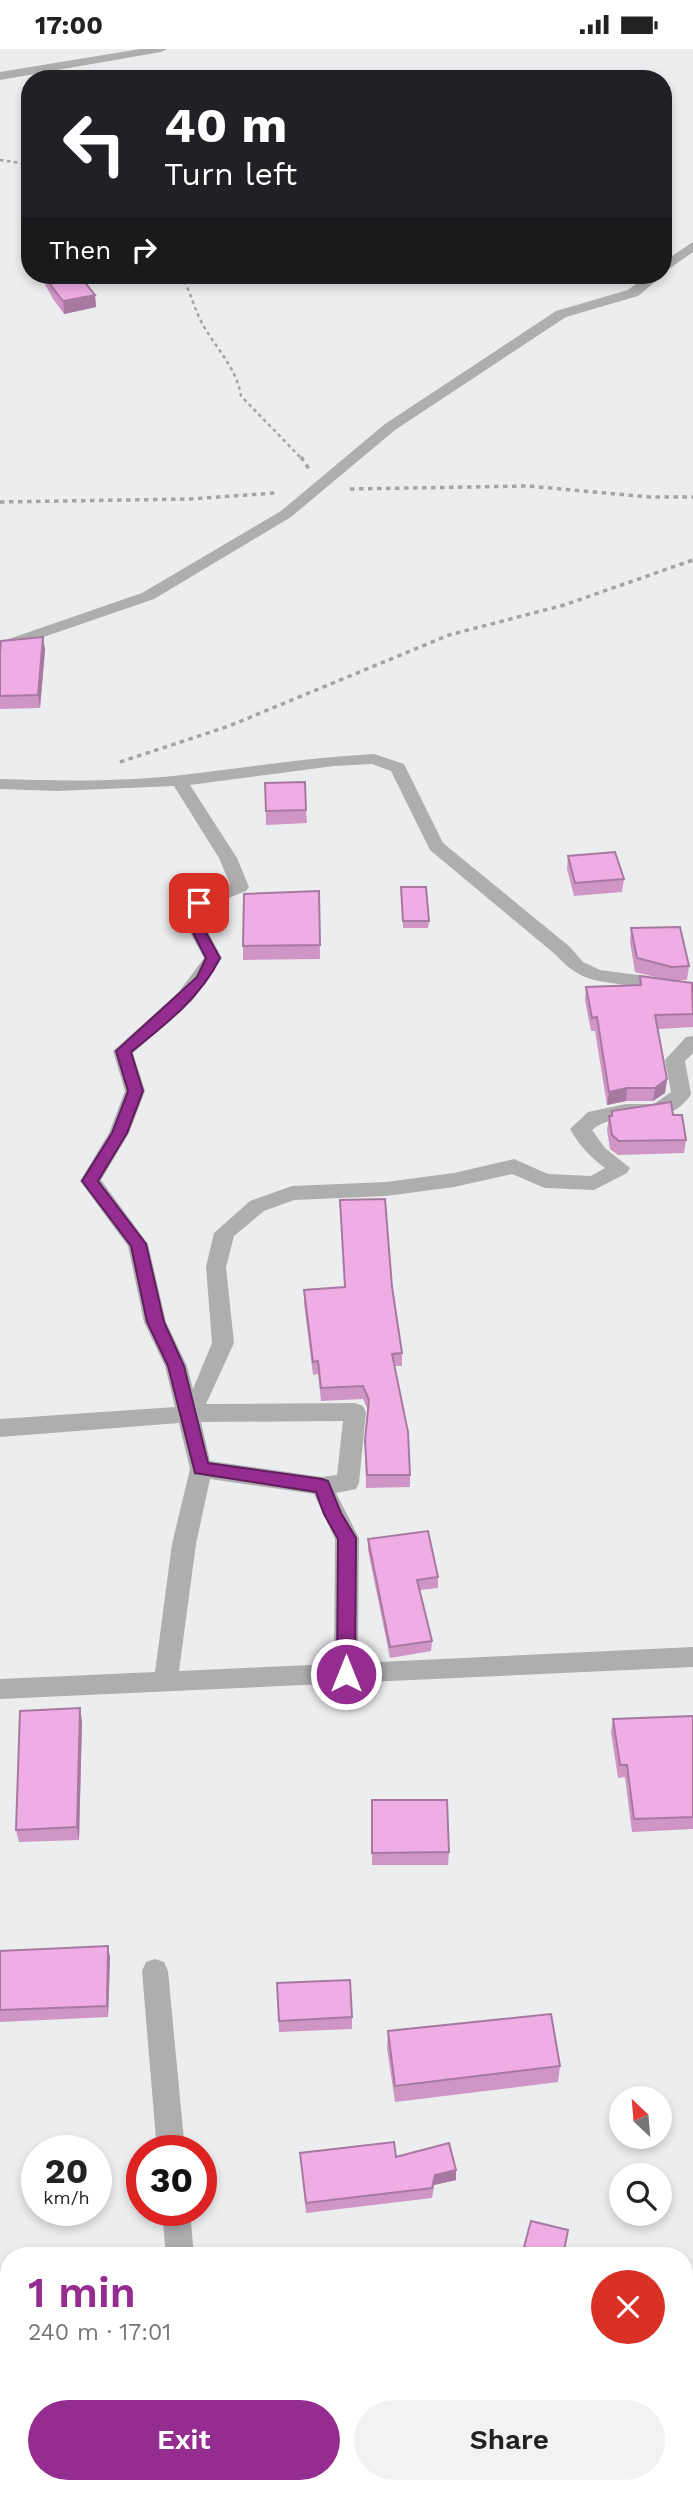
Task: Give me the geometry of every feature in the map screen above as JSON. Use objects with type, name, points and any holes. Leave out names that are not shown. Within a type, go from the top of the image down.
[{"type":"street","points":[[36,70],[161,49]]},
{"type":"street","points":[[0,76],[21,72]]},
{"type":"street","points":[[672,262],[693,246]]},
{"type":"street","points":[[1,638],[148,596],[286,514],[390,427],[561,314],[633,293],[644,284]]},
{"type":"street","points":[[0,785],[57,786],[179,781],[334,761],[374,759],[398,768],[436,846],[563,951],[576,966],[596,976],[646,982],[670,989],[693,988]]},
{"type":"street","points":[[166,1682],[184,1544],[201,1469],[190,1414],[176,1366],[155,1322],[138,1244],[90,1181],[119,1133],[135,1091],[123,1051],[203,979],[213,958],[197,927],[199,903],[240,887],[228,859],[179,781]]},
{"type":"street","points":[[190,1414],[205,1387],[223,1343],[216,1267],[224,1233],[257,1206],[292,1193],[386,1189],[454,1180],[514,1166],[544,1181],[594,1183],[620,1168],[598,1153],[580,1129],[595,1117],[626,1111],[658,1111],[681,1094],[675,1060],[693,1042]]},
{"type":"street","points":[[0,1429],[190,1414],[355,1412],[348,1483],[322,1486],[201,1469]]},
{"type":"street","points":[[322,1486],[333,1514],[347,1538],[346,1674]]},
{"type":"street","points":[[0,1689],[693,1657]]},
{"type":"street","points":[[155,1971],[170,2135]]},
{"type":"street","points":[[177,2226],[179,2247]]},
{"type":"path","points":[[0,160],[21,164]]},
{"type":"path","points":[[186,284],[201,322],[239,382],[241,396],[296,450],[318,487]]},
{"type":"path","points":[[0,502],[190,499],[318,487],[528,486],[649,497],[693,497]]},
{"type":"path","points":[[109,766],[229,726],[449,635],[564,605],[693,561]]},
{"type":"building","points":[[50,284],[86,284],[95,295],[63,301]]},
{"type":"building","points":[[43,637],[38,695],[0,696],[1,641]]},
{"type":"building","points":[[305,782],[306,810],[266,811],[265,783]]},
{"type":"building","points":[[615,852],[624,879],[575,883],[568,856]]},
{"type":"building","points":[[401,887],[426,887],[429,921],[403,921]]},
{"type":"building","points":[[319,891],[320,945],[243,946],[244,894]]},
{"type":"building","points":[[680,927],[689,966],[672,967],[637,958],[631,928]]},
{"type":"building","points":[[640,976],[692,983],[693,1014],[655,1015],[667,1079],[655,1088],[627,1088],[609,1092],[597,1017],[592,1018],[586,987],[641,985]]},
{"type":"building","points":[[671,1102],[673,1115],[682,1115],[686,1140],[619,1141],[612,1135],[609,1116],[612,1116],[612,1111]]},
{"type":"building","points":[[385,1199],[392,1287],[402,1353],[392,1354],[408,1432],[410,1475],[367,1475],[365,1440],[369,1400],[363,1386],[321,1388],[318,1361],[313,1362],[304,1290],[345,1287],[340,1200]]},
{"type":"building","points":[[428,1531],[438,1577],[417,1580],[432,1641],[390,1647],[368,1539]]},
{"type":"building","points":[[80,1708],[77,1827],[16,1830],[20,1711]]},
{"type":"building","points":[[693,1716],[693,1817],[634,1819],[627,1765],[620,1765],[613,1719]]},
{"type":"building","points":[[372,1800],[447,1800],[449,1852],[372,1853]]},
{"type":"building","points":[[108,1946],[107,2006],[0,2010],[0,1951]]},
{"type":"building","points":[[350,1980],[352,2017],[279,2021],[277,1983]]},
{"type":"building","points":[[551,2014],[560,2066],[395,2086],[388,2031]]},
{"type":"building","points":[[394,2142],[396,2157],[449,2143],[456,2170],[435,2175],[432,2188],[306,2203],[300,2153]]},
{"type":"building","points":[[531,2221],[568,2230],[565,2247],[524,2247]]},
{"type":"route","points":[[199,903],[197,927],[213,958],[203,979],[123,1051],[135,1091],[119,1133],[90,1181],[138,1244],[155,1322],[176,1366],[190,1414],[201,1469],[322,1486],[333,1514],[347,1538],[346,1674]]}]
